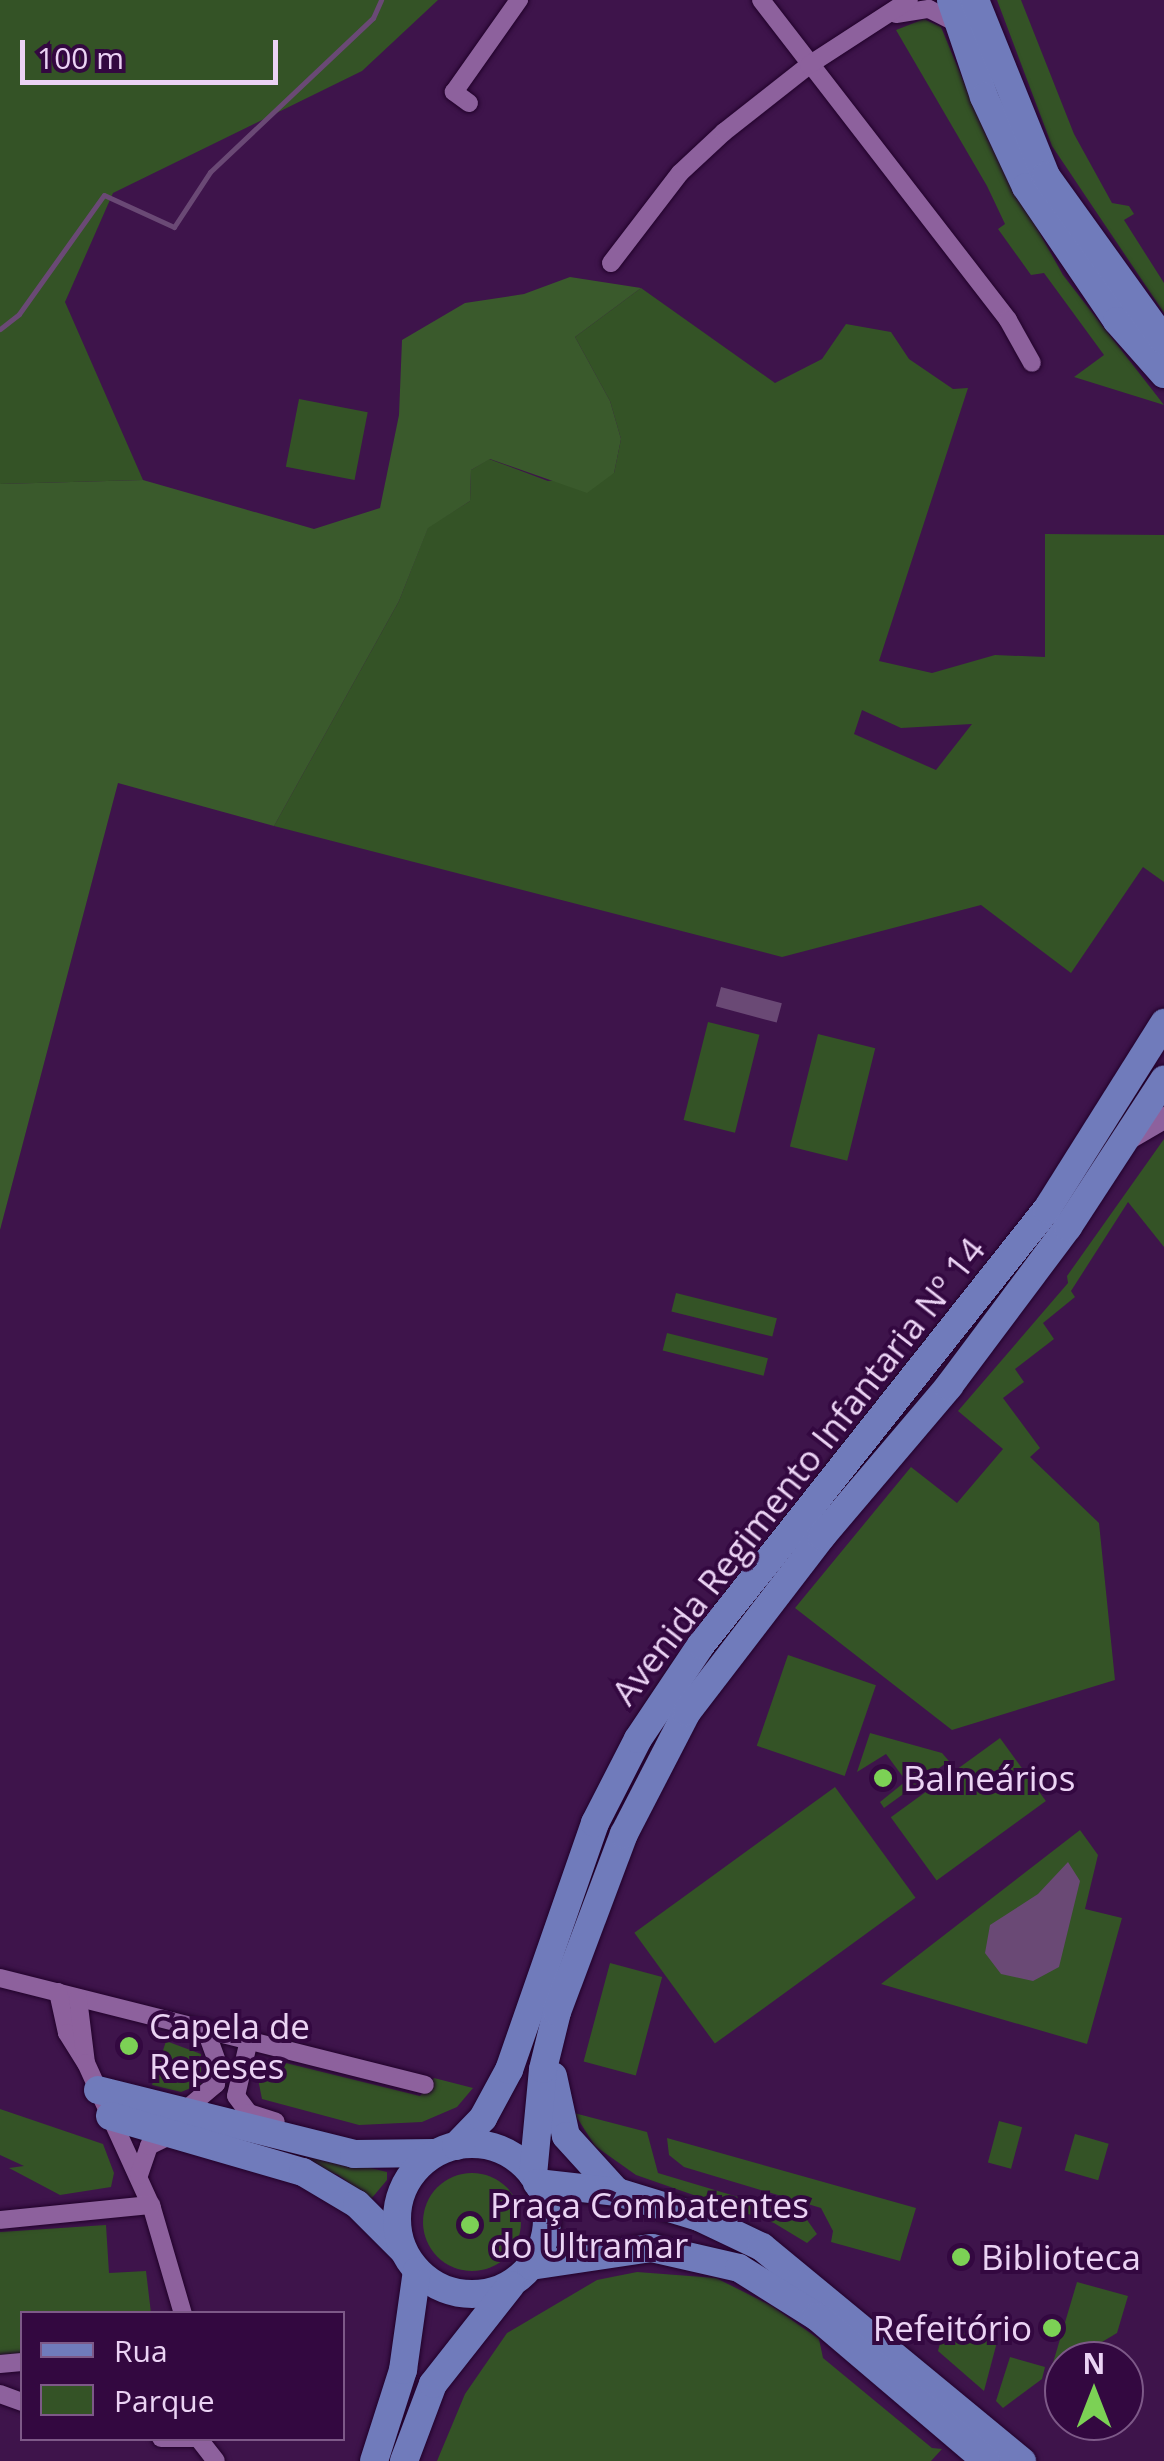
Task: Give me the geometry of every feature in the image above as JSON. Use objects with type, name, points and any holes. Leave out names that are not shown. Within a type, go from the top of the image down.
[{"type":"main road","points":[[974,0],[1046,176],[1164,340]]},
{"type":"main road","points":[[954,12],[1026,186],[1116,321],[1164,374]]},
{"type":"main road","name":"Avenida Regimento Infantaria Nº 14","points":[[446,2149],[491,2106],[509,2070],[596,1823],[638,1739],[701,1645],[1046,1209],[1164,1022]]},
{"type":"main road","points":[[404,2461],[433,2384],[522,2274],[547,2220],[535,2179],[547,2050],[624,1834],[687,1712],[822,1536],[949,1386],[1125,1141],[1164,1080]]},
{"type":"main road","points":[[547,2050],[560,2125],[576,2152],[617,2192]]},
{"type":"main road","points":[[104,2105],[179,2122],[304,2172],[358,2204],[409,2260],[463,2294],[522,2274],[652,2248],[740,2268],[817,2317],[986,2461]]},
{"type":"main road","points":[[179,2122],[236,2124],[384,2158],[446,2149],[498,2149],[535,2179],[617,2192],[728,2228],[762,2247],[1022,2461]]},
{"type":"main road","points":[[374,2461],[392,2410],[408,2344],[409,2260],[396,2217],[404,2184],[446,2149]]},
{"type":"street","points":[[469,103],[454,92],[519,0]]},
{"type":"street","points":[[761,0],[1008,320],[1032,363]]},
{"type":"street","points":[[610,263],[680,173],[809,65],[891,16],[909,0]]},
{"type":"street","points":[[891,16],[929,9],[954,12]]},
{"type":"street","points":[[1125,1141],[1164,1118]]},
{"type":"street","points":[[0,1978],[425,2085]]},
{"type":"street","points":[[58,1992],[67,2033],[86,2063],[151,2205],[182,2311]]},
{"type":"street","points":[[78,1998],[86,2063]]},
{"type":"street","points":[[139,2175],[148,2146],[208,2096],[219,2074],[205,2029]]},
{"type":"street","points":[[249,2040],[236,2084],[240,2104],[325,2147]]},
{"type":"street","points":[[104,2105],[211,2130],[236,2124]]},
{"type":"street","points":[[0,2220],[151,2205]]},
{"type":"street","points":[[362,2461],[376,2421],[392,2410]]},
{"type":"green space","points":[[0,0],[438,0],[362,71],[113,193],[65,302],[143,480],[0,484]]},
{"type":"green space","points":[[997,0],[1021,0],[1074,134],[1112,203],[1129,206],[1134,214],[1124,220],[1164,283],[1164,313],[1052,146]]},
{"type":"green space","points":[[924,19],[941,27],[988,140],[1063,275],[1164,405],[1074,377],[1104,355],[1044,273],[1031,275],[998,229],[1005,224],[987,186],[896,30]]},
{"type":"green space","points":[[570,277],[641,288],[575,337],[610,401],[621,439],[614,473],[587,493],[490,459],[471,470],[470,501],[428,528],[399,601],[274,826],[118,783],[0,1230],[0,484],[143,480],[314,529],[380,508],[399,415],[402,340],[465,303],[524,294]]},
{"type":"green space","points":[[641,288],[775,383],[822,359],[846,324],[891,332],[909,359],[953,389],[968,388],[879,661],[932,673],[995,655],[1045,657],[1045,534],[1164,535],[1164,882],[1143,867],[1071,973],[981,905],[782,957],[274,826],[399,601],[428,527],[470,501],[471,470],[489,459],[548,481],[614,473],[621,439],[610,401],[575,337]],"holes":[[[862,710],[901,728],[972,724],[936,770],[854,734]]]},
{"type":"green space","points":[[299,399],[368,412],[355,480],[286,467]]},
{"type":"green space","points":[[708,1022],[759,1035],[735,1133],[684,1120]]},
{"type":"green space","points":[[818,1034],[875,1048],[847,1161],[790,1147]]},
{"type":"green space","points":[[1164,1139],[1164,1247],[1128,1202],[1071,1291],[1075,1297],[1043,1323],[1054,1339],[1015,1369],[1024,1382],[1003,1398],[1040,1448],[1030,1457],[1099,1523],[1115,1680],[952,1730],[795,1608],[911,1467],[957,1503],[1003,1449],[958,1411],[1068,1283],[1067,1276]]},
{"type":"green space","points":[[676,1293],[777,1318],[772,1337],[671,1311]]},
{"type":"green space","points":[[667,1333],[768,1358],[764,1376],[663,1350]]},
{"type":"green space","points":[[788,1655],[876,1685],[845,1776],[757,1746]]},
{"type":"green space","points":[[870,1733],[942,1753],[949,1761],[884,1808],[880,1802],[906,1781],[886,1754],[857,1772]]},
{"type":"green space","points":[[1000,1738],[1046,1801],[937,1880],[891,1817]]},
{"type":"green space","points":[[835,1787],[916,1898],[715,2044],[634,1933]]},
{"type":"green space","points":[[1080,1830],[1098,1855],[1085,1909],[1122,1918],[1087,2044],[881,1984]]},
{"type":"green space","points":[[610,1963],[662,1977],[636,2076],[584,2062]]},
{"type":"green space","points":[[166,2041],[201,2054],[201,2084],[181,2092],[152,2085]]},
{"type":"green space","points":[[286,2063],[420,2096],[434,2078],[473,2088],[457,2107],[422,2122],[359,2125],[262,2099],[257,2074]]},
{"type":"green space","points":[[0,2109],[103,2144],[114,2173],[111,2187],[60,2195],[9,2168],[24,2166],[0,2155]]},
{"type":"green space","points":[[574,2113],[647,2132],[658,2173],[805,2217],[817,2234],[807,2243],[774,2223],[636,2175],[595,2146]]},
{"type":"green space","points":[[999,2121],[1022,2127],[1011,2169],[988,2163]]},
{"type":"green space","points":[[235,2134],[387,2172],[387,2180],[371,2199],[338,2175],[223,2136]]},
{"type":"green space","points":[[1075,2134],[1109,2144],[1098,2180],[1065,2171]]},
{"type":"green space","points":[[667,2138],[916,2208],[900,2261],[831,2242],[833,2231],[821,2208],[684,2167],[669,2155]]},
{"type":"green space","points":[[472,2173],[491,2177],[507,2187],[517,2203],[521,2222],[517,2241],[507,2257],[491,2267],[472,2271],[453,2267],[437,2257],[427,2241],[423,2222],[427,2203],[437,2187],[453,2177]]},
{"type":"green space","points":[[106,2225],[109,2273],[146,2271],[151,2311],[20,2311],[20,2354],[0,2355],[0,2232]]},
{"type":"green space","points":[[637,2272],[716,2278],[772,2306],[819,2339],[823,2358],[932,2448],[942,2449],[931,2461],[437,2461],[465,2394],[507,2333],[597,2280]]},
{"type":"green space","points":[[1077,2282],[1128,2296],[1117,2333],[1104,2341],[1059,2341]]},
{"type":"green space","points":[[944,2328],[997,2342],[984,2391],[938,2351]]},
{"type":"green space","points":[[1010,2357],[1044,2367],[1042,2379],[1003,2408],[996,2401]]},
{"type":"shaded area","points":[[721,987],[782,1003],[777,1023],[716,1006]]},
{"type":"shaded area","points":[[1068,1862],[1080,1881],[1059,1967],[1033,1981],[1001,1974],[985,1953],[990,1925],[1038,1894]]},
{"type":"waterway","points":[[0,329],[19,314],[104,195],[174,227],[210,172],[373,18],[381,0]]},
{"type":"place","name":"Balneários","points":[[883,1778]]},
{"type":"place","name":"Capela de Repeses","points":[[129,2046]]},
{"type":"place","name":"Praça Combatentes do Ultramar","points":[[470,2225]]},
{"type":"place","name":"Biblioteca","points":[[961,2257]]},
{"type":"place","name":"Refeitório","points":[[1052,2328]]}]
